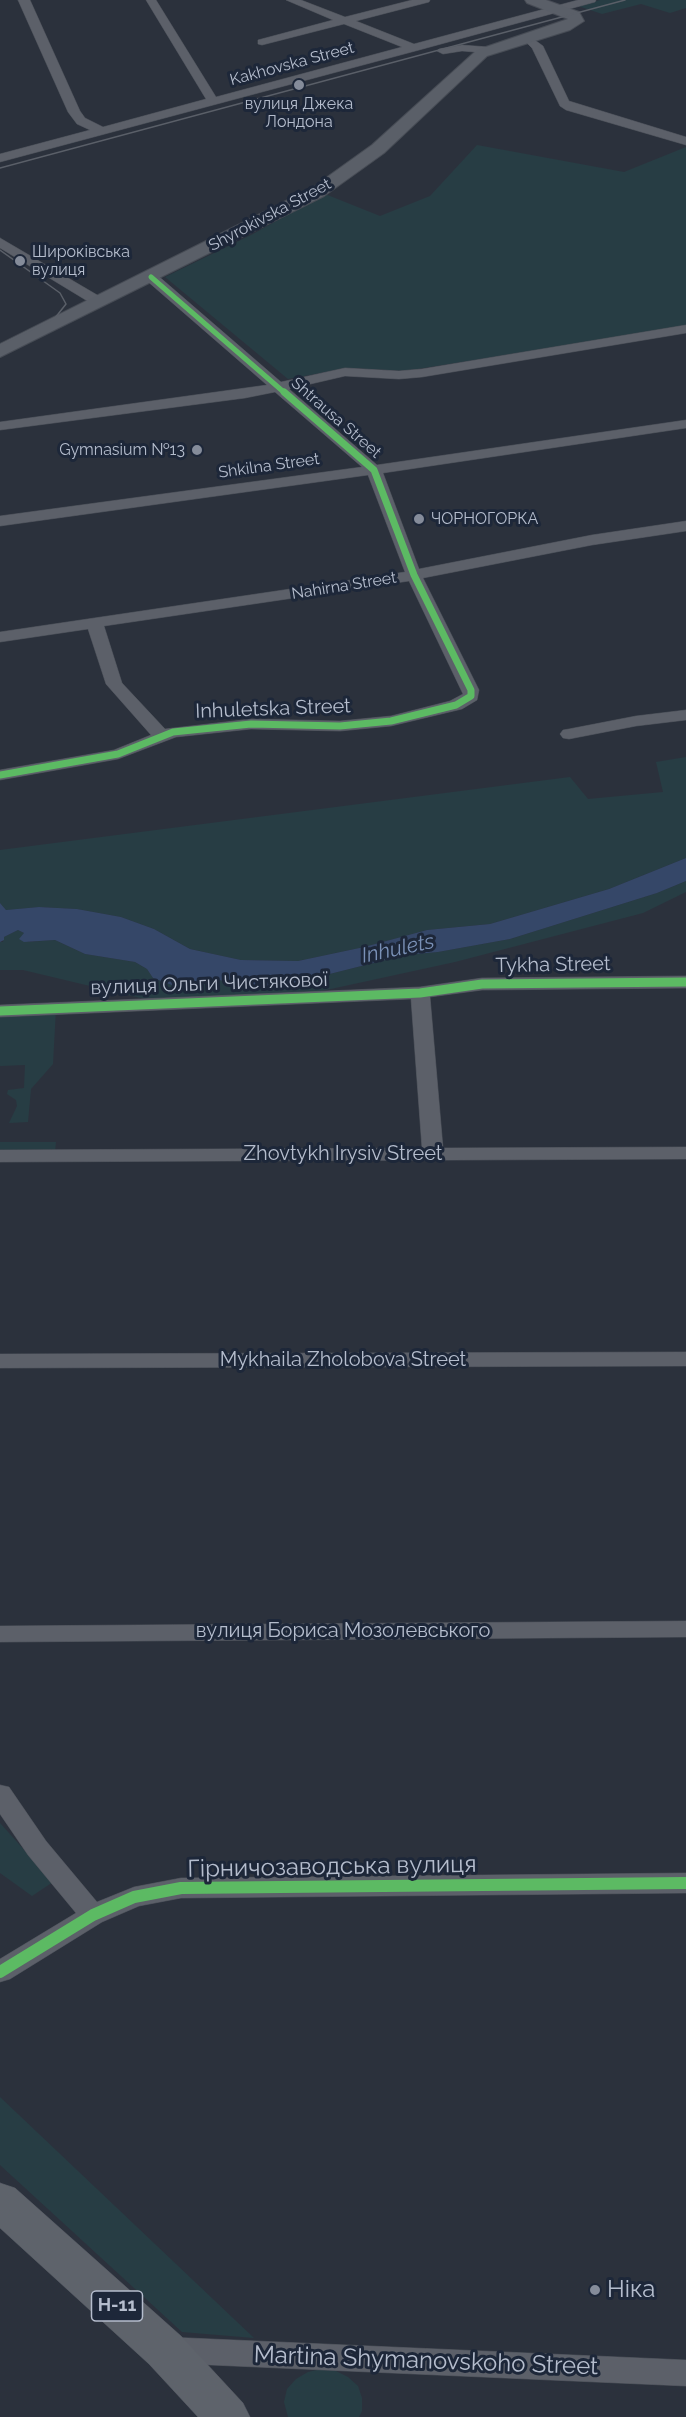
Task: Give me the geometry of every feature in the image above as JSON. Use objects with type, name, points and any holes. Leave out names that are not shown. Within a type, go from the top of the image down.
[{"type":"main road","points":[[532,0],[566,12]]},
{"type":"main road","name":"Shyrokivska Street","points":[[0,351],[151,278],[290,207],[338,179],[378,149],[479,55],[576,21],[566,12]]},
{"type":"main road","name":"Н-11","points":[[0,2201],[165,2350],[227,2417]]},
{"type":"street","points":[[24,0],[74,112],[81,121],[103,137],[447,50],[462,48],[488,50]]},
{"type":"street","points":[[151,0],[213,102]]},
{"type":"street","points":[[291,0],[415,48]]},
{"type":"street","points":[[262,42],[425,0]]},
{"type":"street","name":"Kakhovska Street","points":[[0,158],[103,137],[213,102],[415,48],[566,12],[591,0]]},
{"type":"street","points":[[528,38],[537,46],[564,103],[570,107],[686,141]]},
{"type":"street","points":[[0,242],[99,302]]},
{"type":"street","name":"Shtrausa Street","points":[[151,278],[374,470],[414,575],[471,690]]},
{"type":"street","name":"Shtrausa Street","points":[[278,387],[307,379],[355,371],[399,375],[422,373],[686,329]]},
{"type":"street","points":[[0,426],[246,394],[278,387]]},
{"type":"street","name":"Shkilna Street","points":[[0,521],[374,470],[686,424]]},
{"type":"street","name":"Nahirna Street","points":[[0,637],[414,575],[592,540],[686,526]]},
{"type":"street","points":[[95,624],[114,684],[161,735]]},
{"type":"street","name":"Inhuletska Street","points":[[0,775],[118,754],[161,735],[190,729],[251,724],[340,726],[391,722],[456,705],[471,696],[471,690]]},
{"type":"street","points":[[569,734],[686,715]]},
{"type":"street","name":"Tykha Street","points":[[420,993],[482,984],[686,982]]},
{"type":"street","points":[[420,993],[433,1153]]},
{"type":"street","name":"вулиця Ольги Чистякової","points":[[0,1011],[420,993]]},
{"type":"street","name":"Zhovtykh Irysiv Street","points":[[0,1156],[686,1153]]},
{"type":"street","name":"Mykhaila Zholobova Street","points":[[0,1361],[686,1359]]},
{"type":"street","name":"вулиця Бориса Мозолевського","points":[[0,1634],[686,1629]]},
{"type":"street","points":[[0,1794],[37,1848],[93,1915]]},
{"type":"street","name":"Гірничозаводська вулиця","points":[[0,1972],[93,1915],[134,1897],[181,1888],[686,1883]]},
{"type":"street","name":"Martina Shymanovskoho Street","points":[[165,2350],[686,2373]]},
{"type":"shaded area","points":[[600,0],[686,0],[686,8],[670,13],[641,4],[602,14],[578,6]]},
{"type":"shaded area","points":[[477,145],[624,172],[686,147],[686,327],[405,371],[349,368],[288,379],[165,277],[253,234],[325,194],[380,216],[430,196]]},
{"type":"shaded area","points":[[686,757],[686,858],[609,889],[490,924],[427,930],[364,947],[298,961],[241,960],[190,949],[154,929],[121,917],[77,909],[39,907],[6,910],[0,903],[0,850],[570,777],[588,799],[663,792],[656,762]]},
{"type":"shaded area","points":[[686,881],[686,892],[643,913],[455,962],[317,992],[153,1001],[23,970],[0,970],[0,942],[3,942],[4,937],[18,930],[24,933],[28,942],[55,940],[85,954],[135,962],[147,969],[153,978],[177,987],[215,979],[256,989],[298,982],[405,955],[438,952],[510,939],[657,893]]},
{"type":"shaded area","points":[[56,1008],[53,1064],[31,1089],[28,1122],[9,1123],[17,1106],[16,1100],[7,1094],[8,1090],[24,1088],[25,1065],[0,1066],[0,1011]]},
{"type":"shaded area","points":[[0,1142],[56,1142],[55,1152],[0,1152]]},
{"type":"shaded area","points":[[0,1823],[53,1882],[32,1896],[0,1873]]},
{"type":"shaded area","points":[[0,2097],[254,2338],[182,2332],[0,2165]]},
{"type":"shaded area","points":[[321,2369],[336,2371],[348,2377],[358,2386],[362,2398],[362,2411],[359,2417],[288,2417],[284,2402],[287,2389],[296,2379],[308,2372]]},
{"type":"water","name":"Inhulets","points":[[686,858],[686,881],[657,893],[510,939],[438,952],[405,955],[298,982],[256,989],[215,979],[177,987],[153,978],[147,969],[135,962],[85,954],[55,940],[24,942],[19,939],[24,933],[18,930],[4,937],[4,940],[0,942],[0,903],[6,910],[39,907],[77,909],[121,917],[154,929],[190,949],[241,960],[298,961],[364,947],[427,930],[490,924],[609,889]]},
{"type":"tram line","points":[[0,168],[625,0]]},
{"type":"tram line","points":[[0,250],[60,293],[66,304],[55,318],[0,345]]},
{"type":"cycle path","points":[[0,775],[118,754],[173,732],[251,724],[340,726],[391,721],[456,705],[471,696],[471,690],[414,575],[374,470],[151,277]]},
{"type":"cycle path","points":[[0,1011],[420,993],[482,984],[686,982]]},
{"type":"cycle path","points":[[0,1972],[93,1915],[134,1897],[181,1888],[686,1883]]},
{"type":"place","name":"вулиця Джека Лондона","points":[[299,85]]},
{"type":"place","name":"Широківська вулиця","points":[[20,261]]},
{"type":"place","name":"Gymnasium №13","points":[[197,450]]},
{"type":"place","name":"ЧОРНОГОРКА","points":[[419,519]]},
{"type":"place","name":"Ніка","points":[[595,2290]]}]
